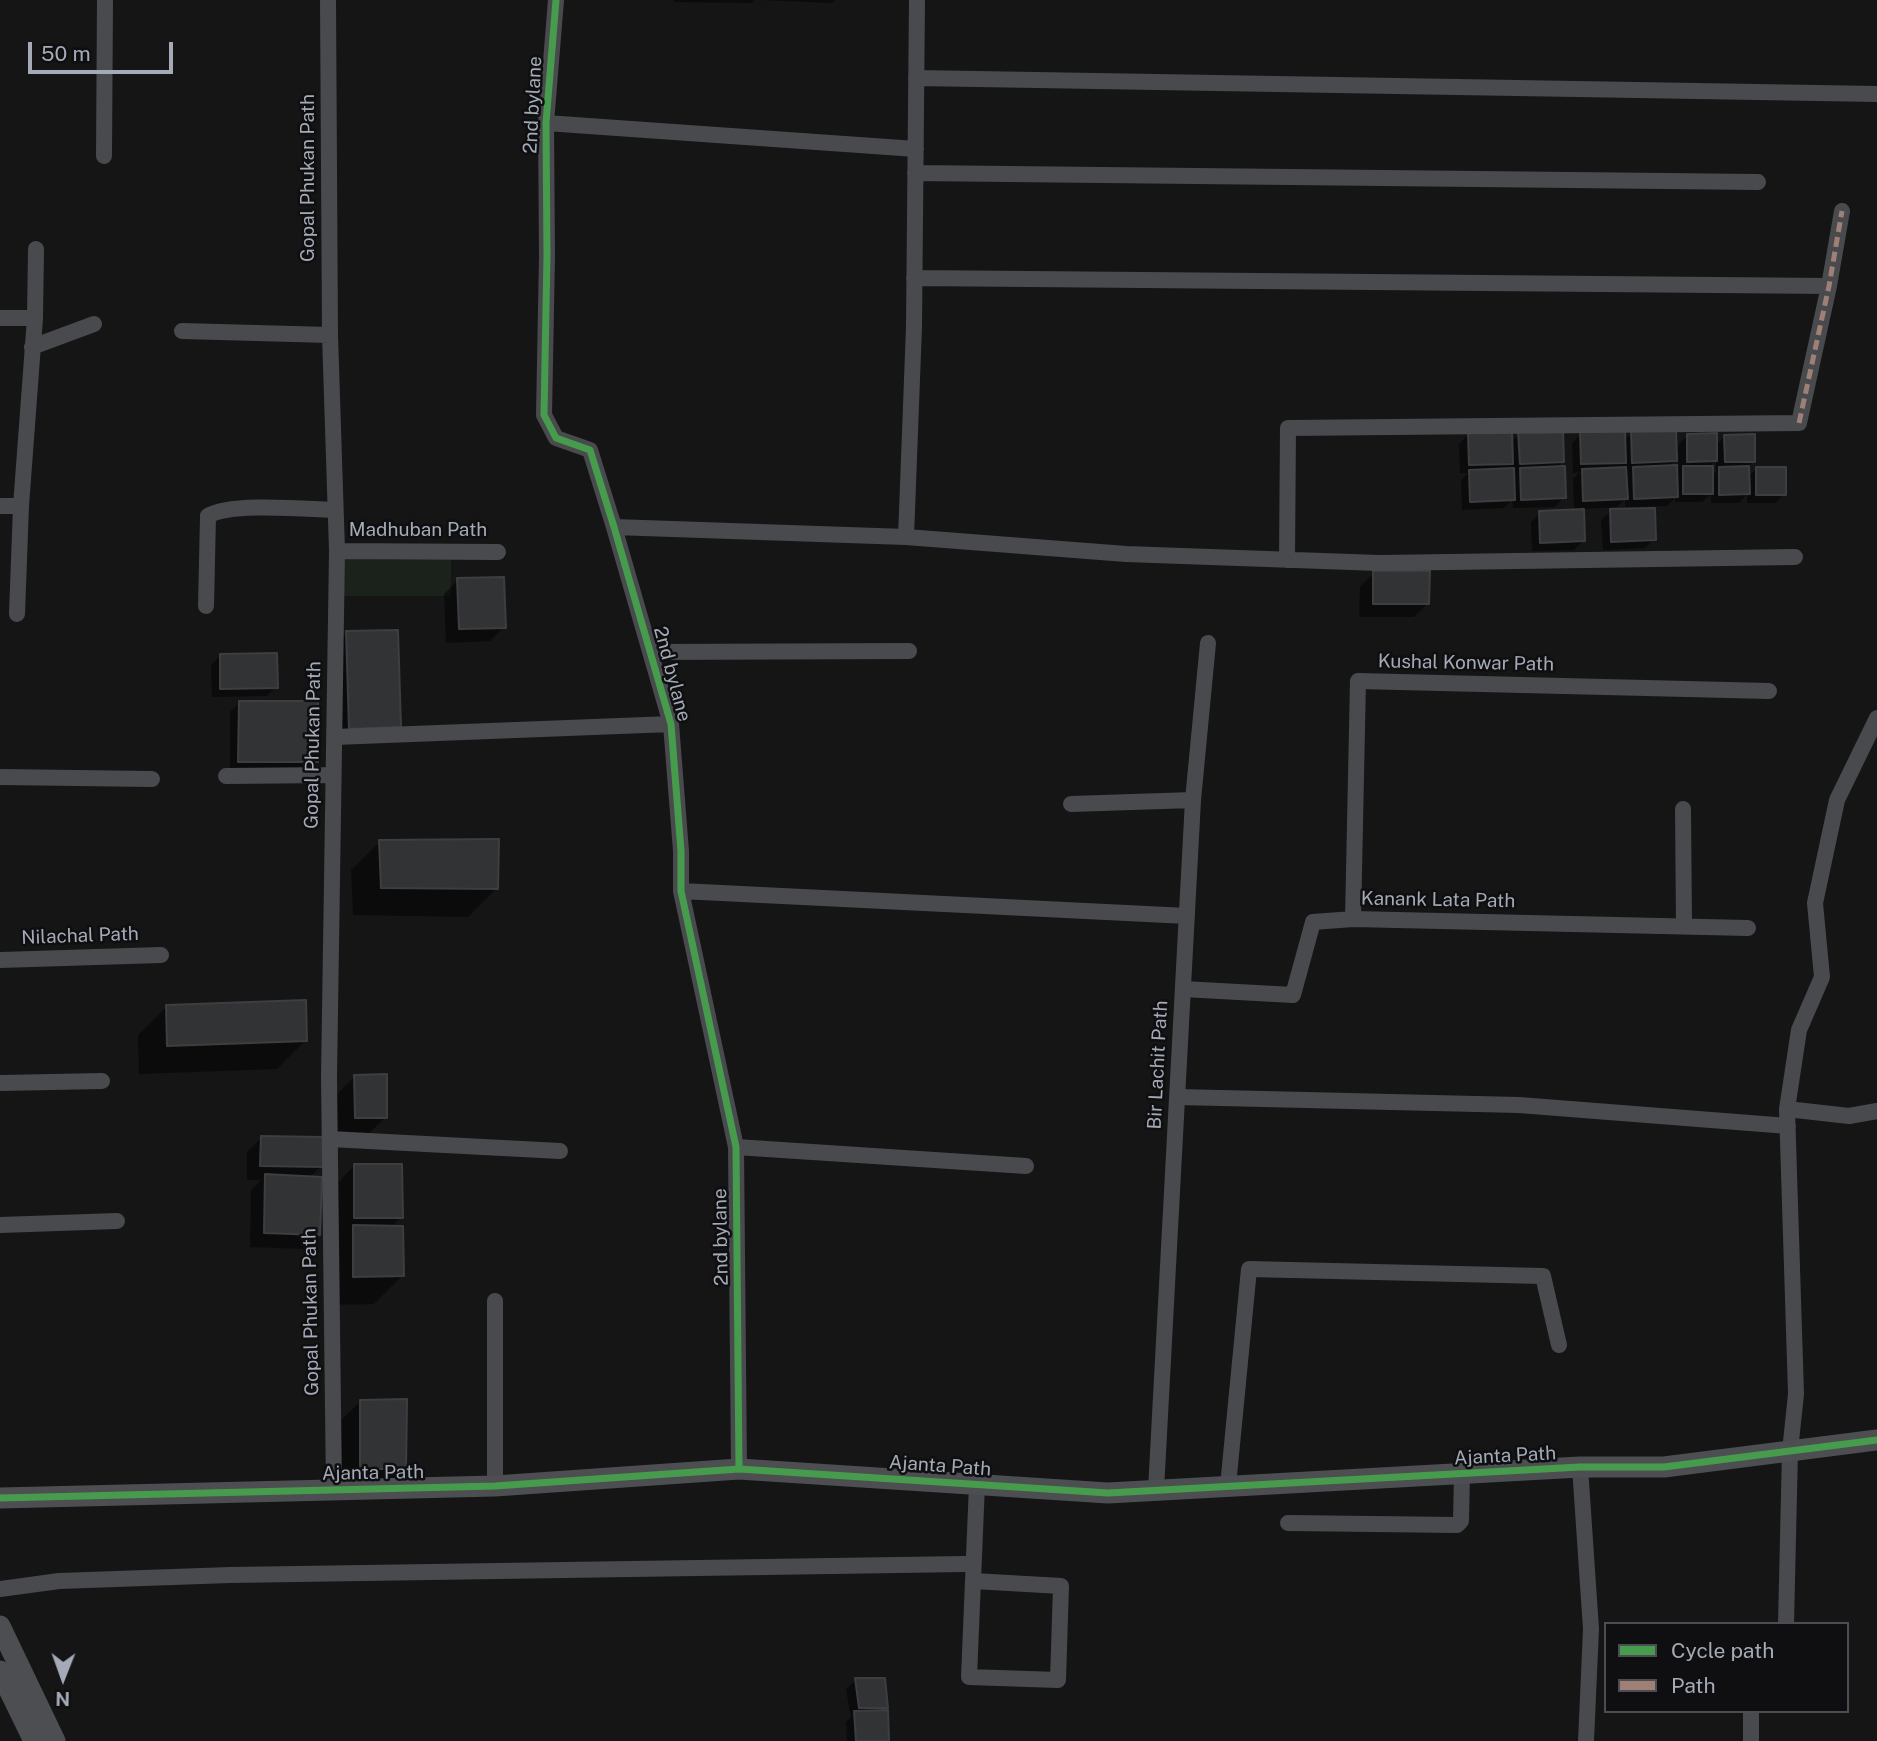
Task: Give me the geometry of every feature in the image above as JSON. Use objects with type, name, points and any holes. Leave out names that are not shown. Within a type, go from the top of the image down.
[{"type":"street","points":[[104,156],[105,0]]},
{"type":"street","name":"Gopal Phukan Path","points":[[328,0],[330,335],[337,551],[329,1077],[334,1490]]},
{"type":"street","name":"2nd bylane","points":[[556,0],[545,123],[547,256],[544,415],[556,438],[590,450],[671,724],[681,850],[681,891],[736,1147],[739,1469]]},
{"type":"street","points":[[906,537],[914,278],[917,0]]},
{"type":"street","points":[[916,78],[1877,94]]},
{"type":"street","points":[[545,123],[916,149]]},
{"type":"street","points":[[915,173],[1758,182]]},
{"type":"street","points":[[1287,560],[1289,428],[1799,423],[1829,286],[1842,211]]},
{"type":"street","points":[[17,614],[21,506],[35,318],[36,249]]},
{"type":"street","points":[[914,278],[1829,286]]},
{"type":"street","points":[[0,318],[35,318]]},
{"type":"street","points":[[32,347],[94,324]]},
{"type":"street","points":[[182,331],[330,335]]},
{"type":"street","points":[[0,506],[21,506]]},
{"type":"street","points":[[206,606],[208,516],[214,511],[236,508],[335,510]]},
{"type":"street","points":[[614,527],[784,531],[906,537],[1126,554],[1379,563],[1795,557]]},
{"type":"street","name":"Madhuban Path","points":[[337,551],[498,552]]},
{"type":"street","name":"Bir Lachit Path","points":[[1156,1490],[1193,800],[1208,643]]},
{"type":"street","points":[[650,652],[909,651]]},
{"type":"street","name":"Kushal Konwar Path","points":[[1353,919],[1358,681],[1769,691]]},
{"type":"street","points":[[1786,1622],[1790,1451],[1796,1394],[1787,1109],[1799,1030],[1822,977],[1815,903],[1837,800],[1877,718]]},
{"type":"street","points":[[335,737],[671,724]]},
{"type":"street","points":[[226,776],[333,775]]},
{"type":"street","points":[[0,777],[152,779]]},
{"type":"street","points":[[1071,804],[1193,800]]},
{"type":"street","points":[[1683,809],[1684,926]]},
{"type":"street","points":[[681,891],[1187,916]]},
{"type":"street","name":"Kanank Lata Path","points":[[1183,989],[1293,995],[1313,922],[1353,919],[1748,928]]},
{"type":"street","name":"Nilachal Path","points":[[0,960],[161,955]]},
{"type":"street","points":[[0,1083],[102,1081]]},
{"type":"street","points":[[1178,1097],[1519,1105],[1788,1126]]},
{"type":"street","points":[[1787,1109],[1849,1116],[1877,1111]]},
{"type":"street","points":[[330,1139],[560,1151]]},
{"type":"street","points":[[736,1147],[1026,1166]]},
{"type":"street","points":[[0,1225],[117,1221]]},
{"type":"street","points":[[1228,1486],[1249,1269],[1543,1276],[1559,1346]]},
{"type":"street","points":[[495,1301],[495,1486]]},
{"type":"street","name":"Ajanta Path","points":[[0,1498],[495,1486],[739,1469],[1108,1493],[1580,1467],[1664,1467],[1877,1440]]},
{"type":"street","points":[[1580,1467],[1591,1629],[1586,1741]]},
{"type":"street","points":[[1288,1523],[1457,1525],[1461,1521],[1462,1474]]},
{"type":"street","points":[[975,1581],[1061,1586],[1058,1680],[969,1677],[977,1484]]},
{"type":"street","points":[[0,1589],[59,1581],[229,1575],[965,1564]]},
{"type":"street","points":[[0,1626],[55,1741]]},
{"type":"street","points":[[0,1671],[34,1741]]},
{"type":"street","points":[[1751,1713],[1751,1741]]},
{"type":"shaded area","points":[[451,556],[451,596],[343,596],[342,557]]},
{"type":"building","points":[[1676,429],[1677,461],[1632,463],[1631,431]]},
{"type":"building","points":[[1563,430],[1564,462],[1520,464],[1518,432]]},
{"type":"building","points":[[1512,431],[1513,464],[1469,465],[1468,433]]},
{"type":"building","points":[[1625,431],[1626,463],[1581,464],[1580,432]]},
{"type":"building","points":[[1717,433],[1717,461],[1687,462],[1687,434]]},
{"type":"building","points":[[1755,434],[1755,462],[1725,462],[1724,435]]},
{"type":"building","points":[[1677,465],[1678,497],[1634,499],[1633,467]]},
{"type":"building","points":[[1565,466],[1566,498],[1521,500],[1520,468]]},
{"type":"building","points":[[1683,466],[1713,466],[1713,494],[1683,494]]},
{"type":"building","points":[[1749,466],[1750,494],[1719,495],[1719,467]]},
{"type":"building","points":[[1626,467],[1628,499],[1583,501],[1582,469]]},
{"type":"building","points":[[1756,467],[1786,467],[1786,495],[1756,495]]},
{"type":"building","points":[[1514,468],[1515,500],[1470,502],[1469,470]]},
{"type":"building","points":[[1655,508],[1656,540],[1611,542],[1610,509]]},
{"type":"building","points":[[1584,509],[1585,541],[1540,543],[1539,511]]},
{"type":"building","points":[[1373,571],[1430,571],[1429,604],[1373,604]]},
{"type":"building","points":[[504,577],[506,628],[459,629],[457,578]]},
{"type":"building","points":[[398,630],[401,727],[349,729],[346,631]]},
{"type":"building","points":[[277,653],[278,688],[220,689],[220,654]]},
{"type":"building","points":[[239,701],[318,701],[318,762],[238,762]]},
{"type":"building","points":[[499,839],[498,889],[381,888],[379,840]]},
{"type":"building","points":[[306,1000],[307,1041],[167,1046],[166,1005]]},
{"type":"building","points":[[387,1074],[387,1118],[355,1118],[354,1075]]},
{"type":"building","points":[[261,1136],[323,1137],[323,1167],[260,1166]]},
{"type":"building","points":[[354,1164],[402,1164],[403,1218],[354,1218]]},
{"type":"building","points":[[265,1174],[322,1177],[320,1235],[264,1233]]},
{"type":"building","points":[[353,1225],[403,1226],[404,1276],[353,1277]]},
{"type":"building","points":[[407,1399],[406,1469],[360,1469],[360,1400]]},
{"type":"building","points":[[855,1678],[885,1678],[888,1708],[859,1708]]},
{"type":"building","points":[[888,1710],[889,1741],[856,1741],[854,1711]]},
{"type":"marked path","points":[[1799,423],[1829,286],[1842,211]]},
{"type":"cycle path","points":[[556,0],[546,123],[544,415],[556,438],[590,450],[671,724],[681,851],[681,891],[736,1147],[739,1469]]},
{"type":"cycle path","points":[[0,1498],[495,1486],[739,1469],[1108,1493],[1580,1467],[1664,1467],[1877,1440]]}]
